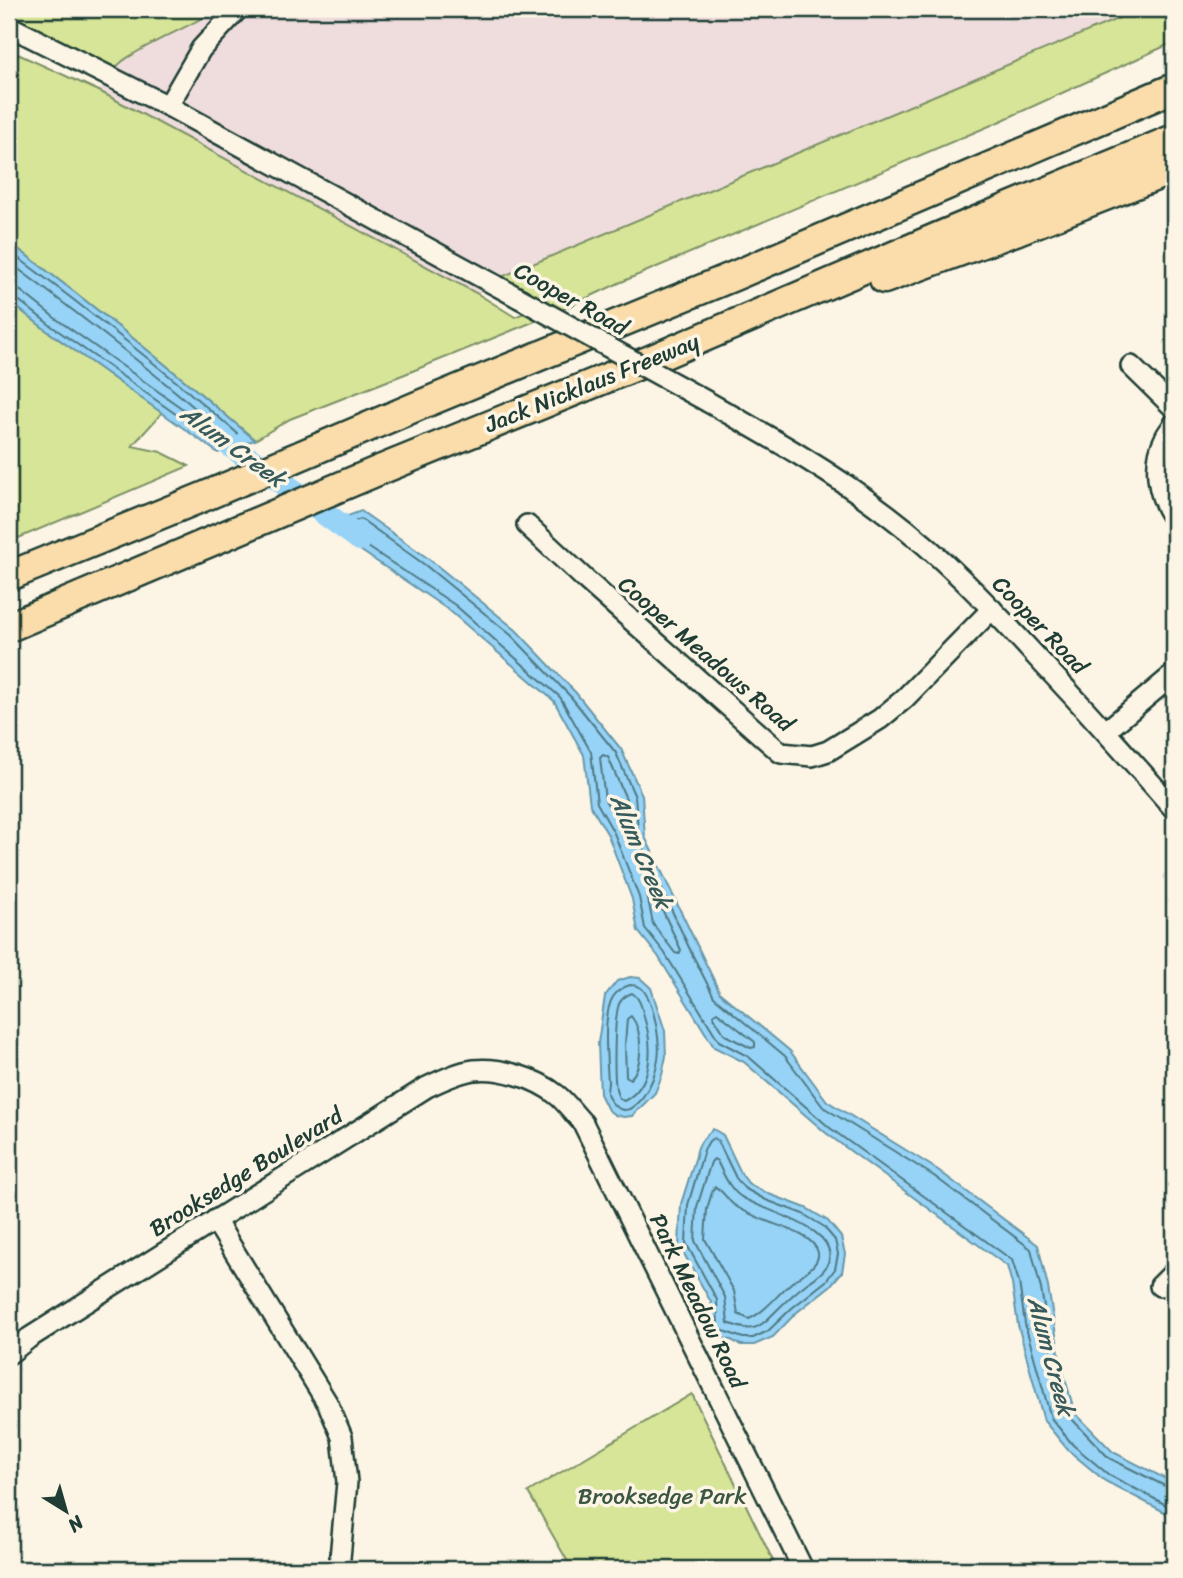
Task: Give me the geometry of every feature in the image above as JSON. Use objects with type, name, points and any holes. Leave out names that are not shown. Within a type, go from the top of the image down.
[{"type":"highway","points":[[939,189],[1174,70]]},
{"type":"highway","name":"Jack Nicklaus Freeway","points":[[9,576],[734,276],[1174,88]]},
{"type":"highway","name":"Jack Nicklaus Freeway","points":[[9,627],[1174,139]]},
{"type":"highway","points":[[708,335],[868,285],[1174,169]]},
{"type":"street","points":[[168,106],[201,49],[238,9]]},
{"type":"street","name":"Cooper Road","points":[[9,26],[168,106],[708,402],[779,442],[888,515],[946,564],[992,609],[1106,731],[1174,809]]},
{"type":"street","points":[[1131,366],[1174,408]]},
{"type":"street","points":[[1174,424],[1164,439],[1157,468],[1161,492],[1174,519]]},
{"type":"street","name":"Cooper Meadows Road","points":[[527,525],[781,753],[812,756],[828,751],[880,719],[904,699],[992,609]]},
{"type":"street","points":[[1106,731],[1174,674]]},
{"type":"street","name":"Brooksedge Boulevard","points":[[9,1354],[29,1338],[427,1087],[451,1076],[474,1070],[523,1076]]},
{"type":"street","name":"Park Meadow Road","points":[[523,1076],[557,1094],[583,1124],[803,1569]]},
{"type":"street","points":[[215,1220],[328,1404],[342,1437],[347,1482],[338,1569]]},
{"type":"street","points":[[1160,1286],[1174,1272]]},
{"type":"shaded area","points":[[217,9],[1141,9],[499,278],[478,294],[99,91],[120,62]]},
{"type":"green space","points":[[9,9],[217,9],[128,57],[115,69],[9,17]]},
{"type":"green space","points":[[1141,9],[1174,9],[1174,42],[994,124],[619,283],[555,313],[290,419],[255,440],[134,339],[9,242],[9,50],[99,91],[478,294],[515,317],[543,305],[499,278]]},
{"type":"green space","points":[[9,301],[162,413],[132,446],[161,452],[189,466],[9,542]]},
{"type":"green space","name":"Brooksedge Park","points":[[692,1394],[777,1569],[572,1569],[528,1492]]},
{"type":"water","points":[[9,242],[134,339],[255,440],[218,453],[9,301]]},
{"type":"water","points":[[361,511],[429,559],[516,630],[576,693],[621,749],[642,795],[645,837],[720,993],[790,1051],[827,1101],[938,1170],[1038,1245],[1061,1365],[1075,1413],[1113,1452],[1174,1483],[1174,1517],[1105,1481],[1068,1450],[1044,1421],[1018,1325],[1007,1266],[826,1133],[744,1062],[714,1047],[658,956],[638,931],[632,899],[608,835],[590,805],[584,755],[554,701],[450,611],[323,525]]},
{"type":"water","points":[[630,977],[640,978],[651,988],[665,1031],[666,1056],[655,1093],[632,1116],[624,1117],[608,1110],[600,1094],[598,1043],[605,996],[617,981]]},
{"type":"water","points":[[713,1129],[723,1135],[749,1184],[806,1208],[828,1221],[841,1237],[845,1254],[842,1272],[830,1286],[796,1313],[773,1337],[754,1345],[741,1345],[709,1335],[711,1302],[679,1245],[681,1204],[698,1148]]},
{"type":"waterway","name":"Alum Creek","points":[[208,429],[360,539]]}]
